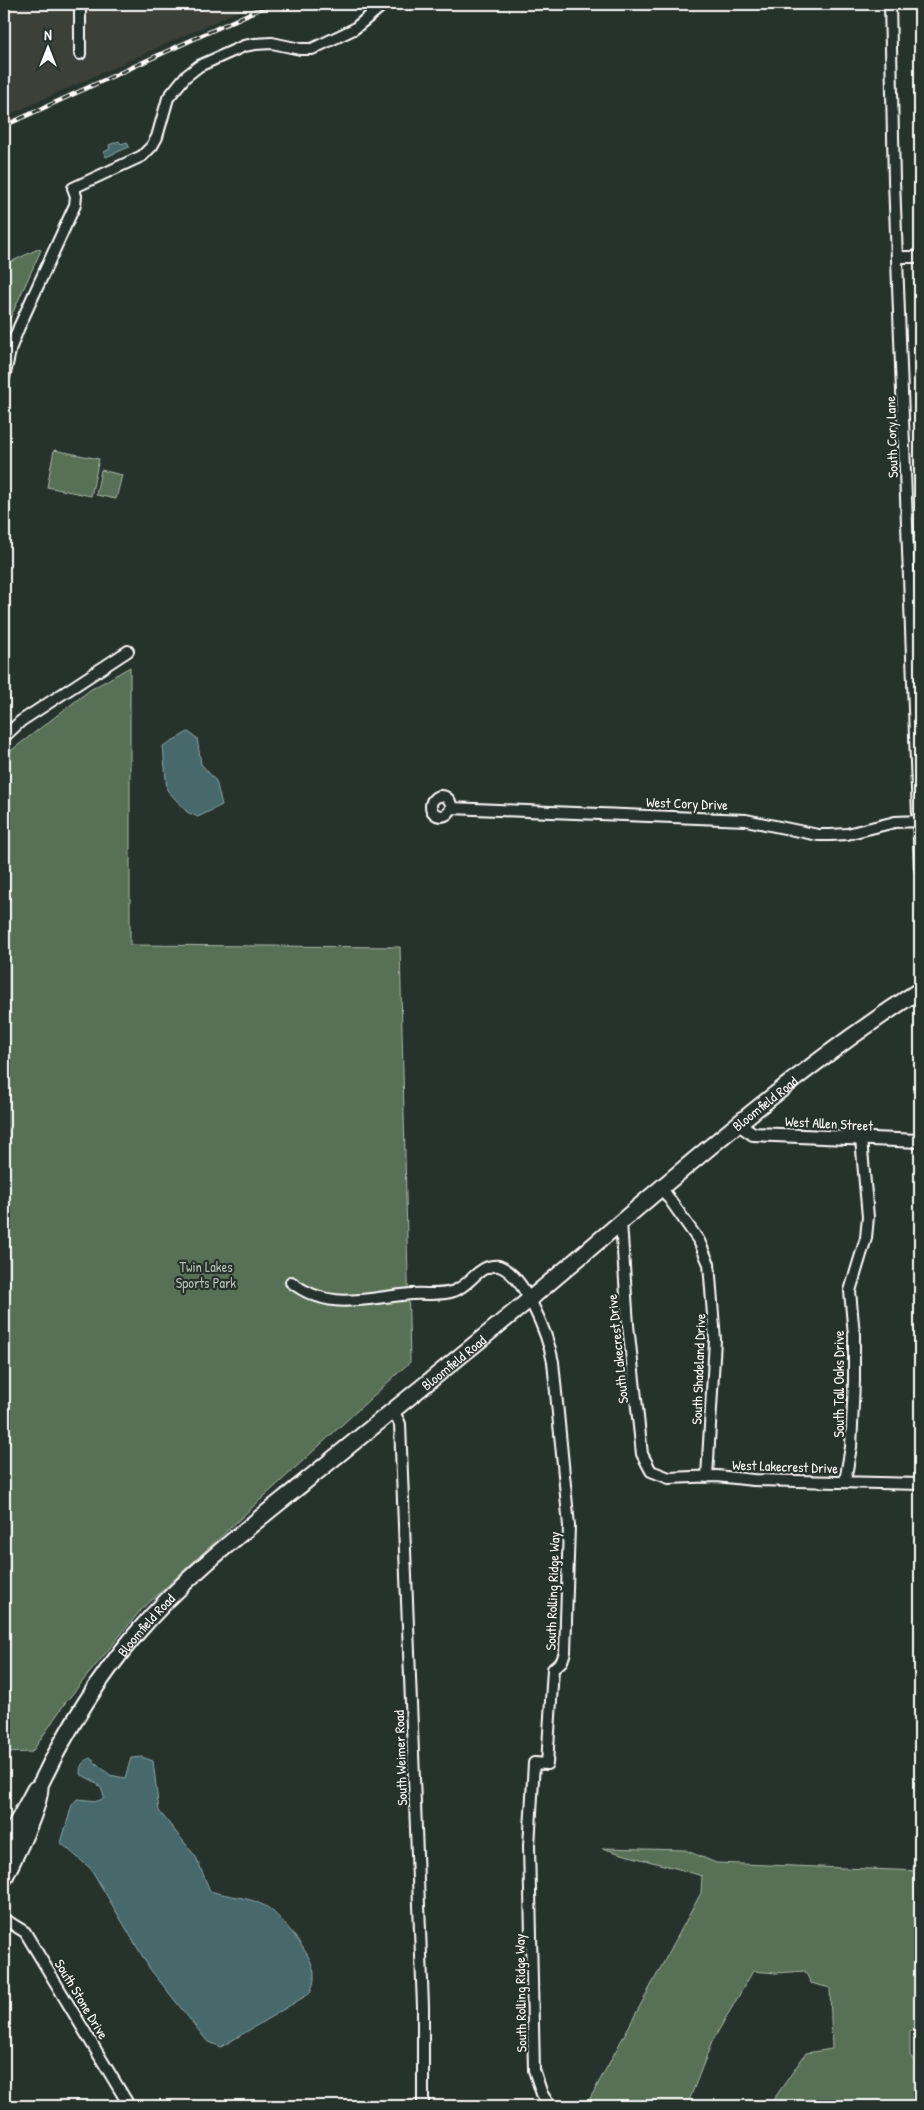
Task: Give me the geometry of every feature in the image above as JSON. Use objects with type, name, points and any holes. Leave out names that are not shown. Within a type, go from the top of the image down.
[{"type":"main road","name":"Bloomfield Road","points":[[4,1847],[33,1790],[40,1785],[58,1748],[84,1704],[118,1656],[153,1616],[207,1563],[529,1300],[661,1186],[864,1028],[920,990]]},
{"type":"main road","name":"Bloomfield Road","points":[[4,1879],[41,1793],[40,1785]]},
{"type":"street","points":[[80,4],[80,54]]},
{"type":"street","points":[[4,378],[9,355],[19,327],[75,205],[76,196],[73,188],[142,156],[148,151],[157,136],[168,98],[185,77],[204,64],[244,46],[272,43],[312,48],[354,29],[384,4]]},
{"type":"street","name":"South Cory Lane","points":[[890,4],[920,868]]},
{"type":"street","points":[[898,257],[920,257]]},
{"type":"street","points":[[4,737],[21,721],[128,651]]},
{"type":"street","name":"West Cory Drive","points":[[450,808],[746,820],[818,835],[847,834],[895,822],[919,821]]},
{"type":"street","name":"West Allen Street","points":[[739,1124],[753,1134],[920,1142]]},
{"type":"street","name":"South Tall Oaks Drive","points":[[845,1481],[851,1447],[854,1382],[854,1335],[850,1291],[866,1238],[868,1217],[861,1139]]},
{"type":"street","name":"South Shadeland Drive","points":[[661,1186],[699,1241],[709,1264],[715,1340],[707,1477]]},
{"type":"street","name":"South Lakecrest Drive","points":[[621,1222],[628,1324],[642,1454],[651,1471]]},
{"type":"street","points":[[291,1282],[314,1296],[332,1300],[354,1301],[410,1294],[452,1292],[463,1287],[482,1269],[497,1265],[512,1272],[529,1300]]},
{"type":"street","name":"South Rolling Ridge Way","points":[[529,1300],[550,1344],[569,1526],[565,1652],[562,1661],[553,1669],[547,1764],[534,1763],[529,1846],[534,2070],[542,2094],[550,2106]]},
{"type":"street","name":"South Weimer Road","points":[[393,1410],[400,1424],[423,2006],[423,2106]]},
{"type":"street","name":"West Lakecrest Drive","points":[[651,1471],[664,1477],[920,1484]]},
{"type":"street","name":"South Stone Drive","points":[[4,1919],[25,1932],[127,2102]]},
{"type":"shaded area","points":[[4,4],[254,4],[4,117]]},
{"type":"green space","points":[[38,249],[41,250],[4,332],[4,265]]},
{"type":"green space","points":[[54,450],[99,459],[91,496],[47,487]]},
{"type":"green space","points":[[101,470],[122,475],[116,499],[96,495]]},
{"type":"green space","name":"Twin Lakes Sports Park","points":[[130,667],[130,945],[400,947],[410,1362],[140,1611],[65,1703],[32,1752],[4,1753],[4,756],[90,690]]},
{"type":"green space","points":[[602,1848],[685,1850],[716,1863],[920,1871],[920,2028],[910,2031],[910,2055],[920,2070],[920,2106],[769,2106],[806,2053],[832,2049],[830,1988],[811,1983],[805,1971],[776,1973],[753,1971],[712,2042],[687,2106],[586,2106],[701,1893],[702,1876]]},
{"type":"water","points":[[119,141],[121,144],[127,142],[129,147],[106,157],[104,152],[110,149],[109,145]]},
{"type":"water","points":[[188,732],[197,738],[201,764],[216,781],[222,805],[198,817],[187,812],[167,790],[163,746]]},
{"type":"water","points":[[142,1757],[153,1761],[159,1811],[196,1857],[210,1891],[251,1900],[271,1910],[299,1942],[313,1969],[314,1980],[309,1994],[221,2047],[207,2041],[150,1969],[91,1869],[61,1843],[72,1805],[77,1799],[98,1801],[104,1798],[99,1786],[80,1774],[83,1763],[90,1758],[110,1775],[125,1778],[131,1758]]},
{"type":"railway","points":[[4,126],[270,4]]}]
